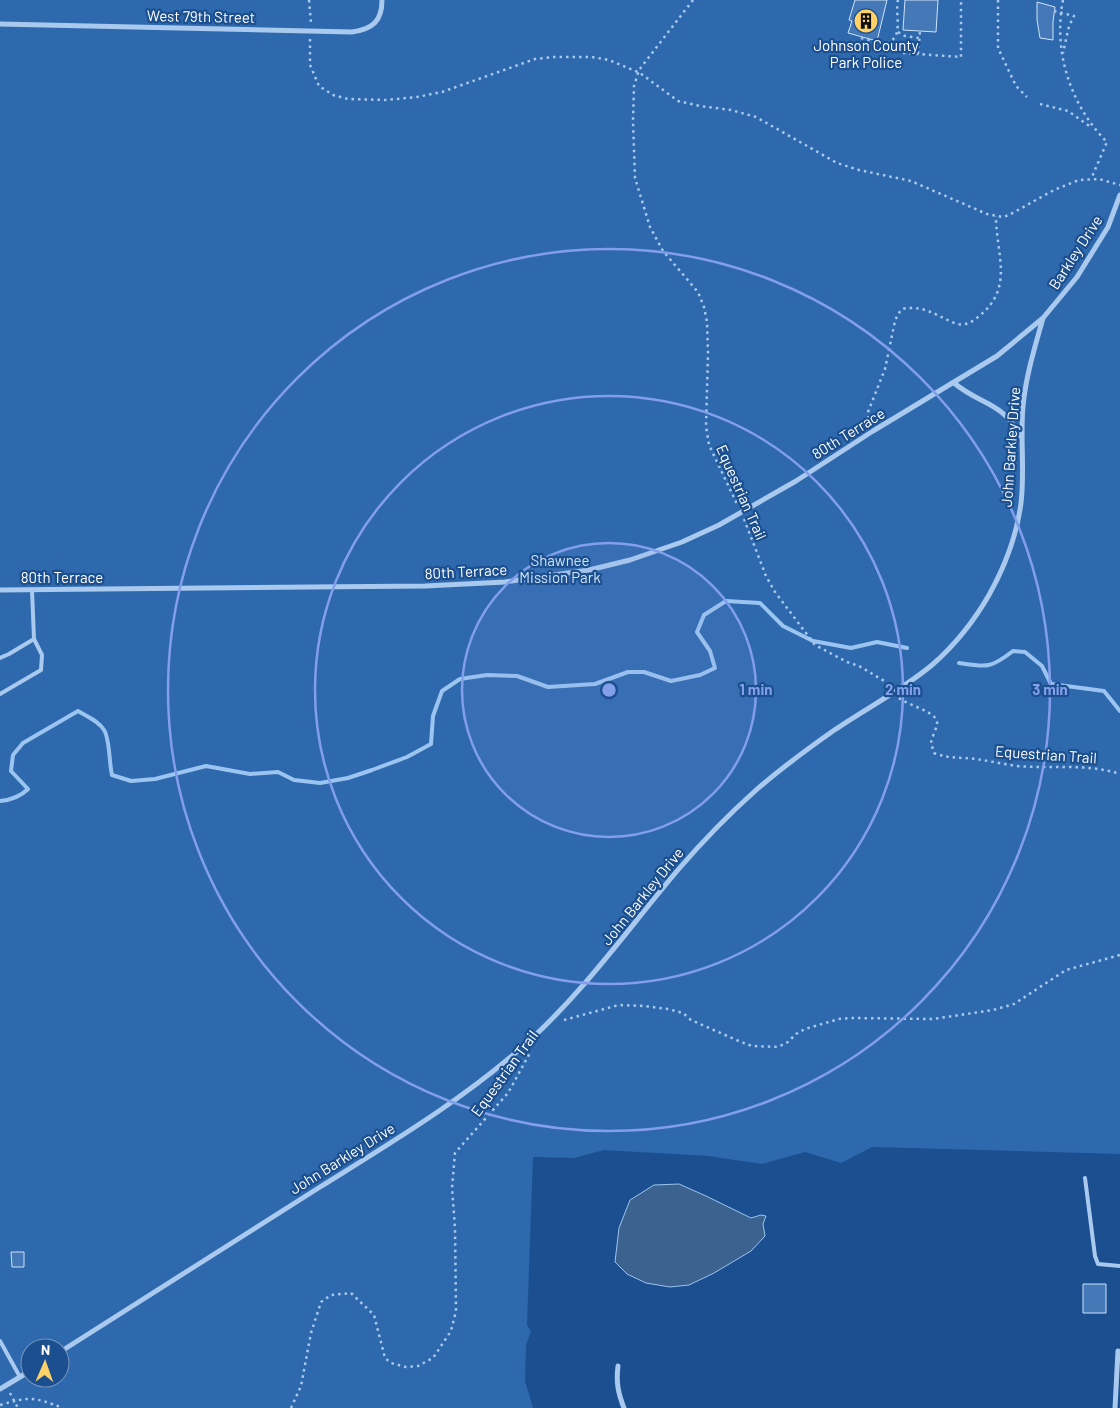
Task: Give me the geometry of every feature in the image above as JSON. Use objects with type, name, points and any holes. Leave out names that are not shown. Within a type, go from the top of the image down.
[{"type":"street","name":"West 79th Street","points":[[0,24],[352,32],[371,26],[378,20],[382,12],[382,0]]},
{"type":"street","name":"Barkley Drive","points":[[1044,318],[1077,276],[1094,250],[1108,227],[1120,195]]},
{"type":"street","name":"80th Terrace","points":[[0,590],[425,586],[528,580],[589,570],[630,560],[682,542],[719,526],[796,481],[872,431],[997,356],[1044,318]]},
{"type":"street","name":"John Barkley Drive","points":[[70,1346],[398,1138],[487,1076],[529,1040],[574,996],[678,869],[714,829],[756,790],[831,732],[931,666],[948,650],[969,625],[990,594],[1015,531],[1021,504],[1025,391],[1044,318]]},
{"type":"street","points":[[954,383],[967,393],[992,404],[1005,413],[1023,439]]},
{"type":"street","points":[[1115,1408],[1118,1351]]},
{"type":"street","points":[[618,1366],[616,1379],[618,1393],[624,1408]]},
{"type":"street","points":[[0,1389],[20,1377]]},
{"type":"lane","points":[[0,694],[41,671],[42,655],[34,639],[32,590]]},
{"type":"lane","points":[[0,658],[34,639]]},
{"type":"lane","points":[[1085,1178],[1095,1256],[1098,1264],[1120,1266]]},
{"type":"lane","points":[[0,1341],[20,1377]]},
{"type":"path","points":[[310,0],[311,25]]},
{"type":"path","name":"Equestrian Trail","points":[[693,0],[639,72],[634,86],[632,121],[635,178],[650,227],[670,259],[698,292],[704,307],[708,332],[707,438],[741,513],[766,576],[775,592],[815,645],[847,662],[859,666],[886,682],[907,704],[933,714],[937,718],[937,725],[930,743],[934,753],[946,758],[975,759],[1016,766],[1082,766],[1104,769],[1120,774]]},
{"type":"path","points":[[861,38],[880,43],[890,41],[898,32],[898,0]]},
{"type":"path","points":[[903,53],[961,57],[961,0]]},
{"type":"path","points":[[998,0],[998,48],[1016,86],[1027,97]]},
{"type":"path","points":[[1062,0],[1060,12],[1062,55],[1068,79],[1077,102],[1094,129]]},
{"type":"path","points":[[1054,11],[1074,16],[1064,41],[1062,55]]},
{"type":"path","points":[[918,54],[920,31]]},
{"type":"path","points":[[898,32],[911,38],[919,38]]},
{"type":"path","points":[[310,38],[310,65],[319,86],[333,95],[348,99],[386,100],[442,92],[535,59],[592,57],[610,60],[639,72],[678,101],[743,112],[837,163],[859,170],[911,181],[987,214],[996,216],[1009,215],[1068,184],[1090,179],[1120,184]]},
{"type":"path","points":[[880,43],[880,60],[885,64],[898,65],[906,70]]},
{"type":"path","points":[[1040,104],[1068,111],[1094,129],[1107,142],[1090,179]]},
{"type":"path","points":[[872,431],[868,412],[885,369],[895,321],[902,309],[924,309],[960,325],[972,322],[989,308],[994,300],[1002,274],[996,216]]},
{"type":"path","points":[[560,1023],[566,1019],[603,1008],[618,1005],[644,1006],[682,1013],[691,1020],[752,1046],[778,1047],[788,1042],[796,1034],[839,1019],[933,1019],[993,1010],[1014,1004],[1066,970],[1120,955]]},
{"type":"path","name":"Equestrian Trail","points":[[291,1408],[301,1386],[316,1316],[321,1302],[331,1295],[351,1294],[374,1315],[385,1358],[391,1363],[406,1367],[418,1366],[434,1358],[452,1331],[456,1311],[455,1228],[452,1188],[455,1153],[508,1093],[532,1050]]},
{"type":"path","points":[[0,1405],[27,1398],[35,1398],[63,1408]]},
{"type":"green space","name":"Shawnee Mission Park","points":[[0,0],[1120,0],[1120,1154],[872,1147],[841,1163],[805,1152],[762,1164],[708,1156],[604,1150],[574,1158],[533,1157],[527,1325],[531,1331],[526,1345],[525,1381],[533,1408],[0,1408]]},
{"type":"shaded area","points":[[679,1184],[751,1218],[761,1215],[766,1216],[763,1224],[765,1236],[751,1251],[689,1285],[670,1287],[646,1283],[627,1274],[615,1262],[619,1228],[630,1200],[654,1185]]},
{"type":"building","name":"Johnson County Park Police","points":[[855,0],[887,0],[877,41],[848,33],[852,21],[849,20]]},
{"type":"building","points":[[905,0],[938,0],[936,32],[903,30]]},
{"type":"building","points":[[1037,2],[1055,7],[1053,40],[1040,38]]},
{"type":"building","points":[[11,1252],[24,1252],[24,1267],[12,1267]]},
{"type":"building","points":[[1083,1284],[1106,1284],[1106,1313],[1083,1313]]},
{"type":"waterway","points":[[0,801],[15,798],[28,789],[11,771],[13,755],[23,743],[78,711],[96,721],[104,730],[112,775],[131,781],[155,779],[206,766],[250,774],[278,772],[294,780],[320,783],[348,778],[407,757],[431,744],[433,716],[442,691],[460,679],[487,675],[517,676],[548,687],[595,684],[628,672],[644,672],[671,681],[700,675],[715,668],[710,651],[697,632],[704,615],[726,601],[760,603],[783,626],[813,641],[851,648],[877,642],[907,648]]},
{"type":"waterway","points":[[959,663],[982,666],[993,664],[1013,651],[1025,652],[1042,666],[1051,684],[1104,691],[1120,711]]},
{"type":"place","name":"Johnson County Park Police","points":[[866,21]]}]
